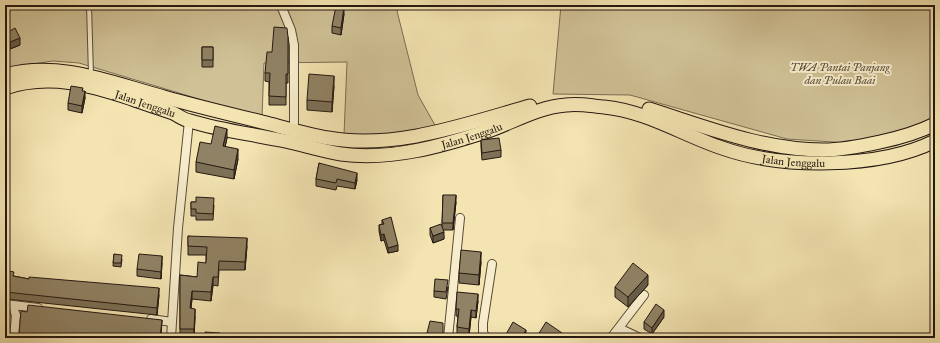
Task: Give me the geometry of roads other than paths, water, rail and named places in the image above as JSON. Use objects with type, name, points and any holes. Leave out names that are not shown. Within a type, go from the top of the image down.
[{"type":"main road","name":"Jalan Jenggalu","points":[[5,75],[28,70],[47,70],[91,76],[189,121],[320,150],[369,156],[401,153],[450,142],[488,131],[565,102]]},
{"type":"main road","name":"Jalan Jenggalu","points":[[5,88],[20,82],[50,80],[122,91],[329,138],[367,141],[396,139],[435,132],[565,102],[623,106],[735,136],[763,142],[823,150],[858,147],[894,139],[924,130],[935,124]]},
{"type":"main road","name":"Jalan Jenggalu","points":[[623,106],[723,149],[784,162],[835,162],[870,158],[900,153],[935,141]]},
{"type":"street","points":[[282,8],[291,30],[294,45],[294,130]]},
{"type":"street","points":[[171,338],[178,221],[189,121]]},
{"type":"street","points":[[448,338],[460,218]]},
{"type":"street","points":[[487,338],[483,332],[483,323],[492,264]]},
{"type":"street","points":[[611,338],[644,295]]},
{"type":"street","points":[[8,305],[49,309]]},
{"type":"street","points":[[8,305],[16,314],[14,338]]},
{"type":"street","points":[[141,318],[172,322]]},
{"type":"street","points":[[618,328],[640,338]]},
{"type":"lane","points":[[89,5],[91,76]]},
{"type":"park label","name":"TWA Pantai Panjang dan Pulau Baai","points":[[840,73]]}]
